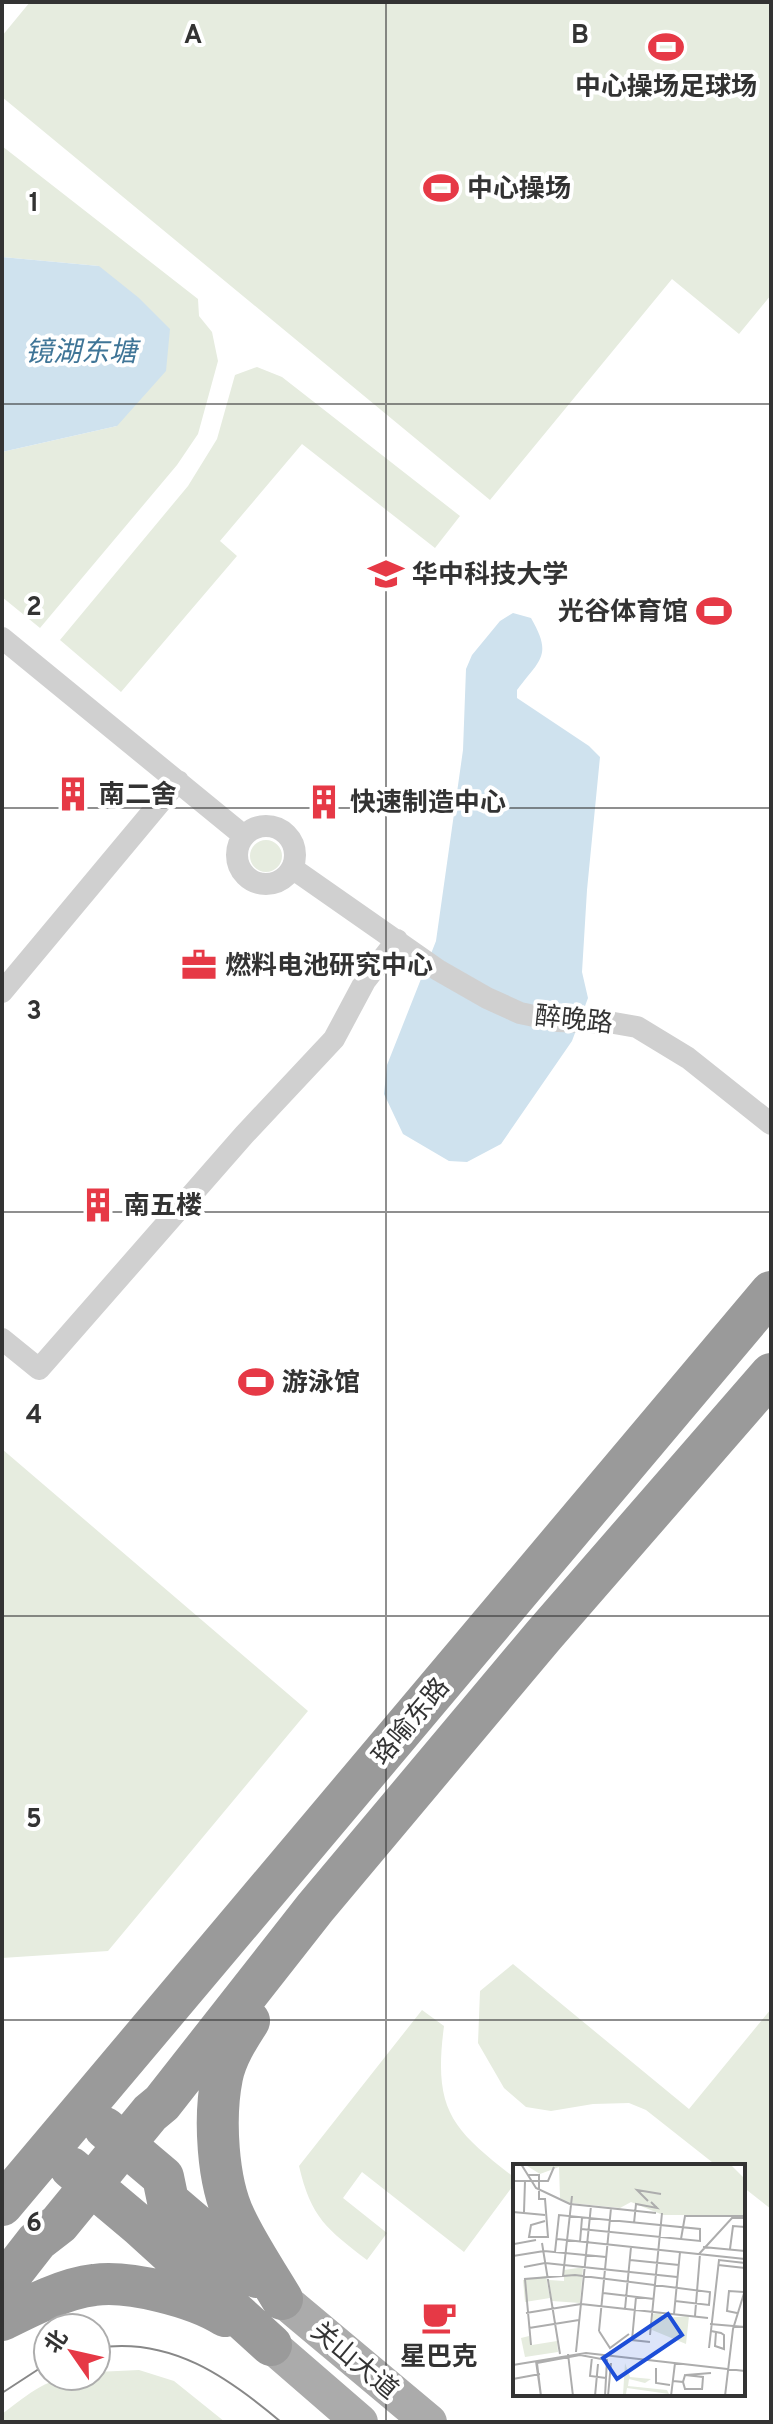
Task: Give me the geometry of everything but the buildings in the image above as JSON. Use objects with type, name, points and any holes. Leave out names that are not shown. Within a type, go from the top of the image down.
[{"type":"highway","name":"珞喻东路","points":[[2,2205],[771,1292]]},
{"type":"highway","name":"珞喻东路","points":[[2,2286],[37,2241],[59,2224],[150,2113],[162,2103],[315,1908],[544,1635],[771,1374]]},
{"type":"highway","points":[[282,2299],[234,2216],[222,2169],[219,2141],[222,2075],[233,2048],[315,1908]]},
{"type":"highway","points":[[83,2109],[163,2177],[168,2201],[282,2299]]},
{"type":"highway","points":[[48,2149],[140,2226],[271,2345]]},
{"type":"highway","points":[[2,2320],[34,2303],[94,2285],[138,2288],[177,2295],[215,2310],[271,2345]]},
{"type":"main road","name":"关山大道","points":[[282,2299],[429,2422]]},
{"type":"main road","name":"关山大道","points":[[271,2345],[360,2422]]},
{"type":"street","points":[[2,638],[244,836]]},
{"type":"street","points":[[2,992],[178,781]]},
{"type":"street","points":[[268,826],[285,833],[294,849],[292,868],[272,883],[263,884],[247,877],[237,854],[244,836],[259,827],[268,826]]},
{"type":"street","name":"醉晚路","points":[[292,868],[438,970],[487,998],[520,1013],[558,1021],[637,1027],[688,1058],[771,1124]]},
{"type":"street","points":[[2,1339],[39,1369],[244,1135],[334,1039],[365,981],[397,940]]},
{"type":"shaded area","name":"中心操场","points":[[30,2],[771,2],[771,295],[739,334],[672,279],[490,500],[2,97],[2,36]]},
{"type":"shaded area","points":[[2,146],[198,299],[199,316],[212,332],[218,361],[198,434],[177,465],[40,628],[2,597],[2,452],[117,426],[99,266],[2,257]]},
{"type":"shaded area","points":[[257,367],[282,377],[460,516],[435,548],[302,444],[220,541],[237,556],[121,692],[60,640],[188,486],[217,439],[235,375]]},
{"type":"shaded area","points":[[266,840],[278,844],[282,856],[278,868],[266,872],[254,868],[250,856],[254,844]]},
{"type":"shaded area","points":[[2,1449],[308,1711],[108,1951],[2,1958]]},
{"type":"shaded area","points":[[513,1964],[689,2109],[771,2009],[771,2209],[745,2189],[745,2164],[714,2164],[646,2110],[629,2103],[593,2104],[551,2111],[526,2107],[504,2088],[478,2043],[480,1991]]},
{"type":"shaded area","points":[[422,2010],[444,2026],[441,2078],[451,2115],[475,2145],[513,2176],[513,2186],[464,2252],[362,2172],[343,2198],[387,2233],[367,2260],[322,2221],[309,2198],[299,2166]]},
{"type":"shaded area","points":[[139,2370],[174,2381],[225,2422],[2,2422],[2,2414],[33,2392],[112,2392],[112,2371]]},
{"type":"water","name":"镜湖东塘","points":[[2,257],[99,266],[139,298],[170,329],[166,371],[117,426],[2,452]]},
{"type":"water","points":[[513,613],[531,618],[542,649],[537,664],[517,690],[517,698],[589,746],[600,757],[582,972],[588,998],[572,1041],[501,1144],[467,1162],[449,1161],[403,1134],[384,1094],[387,1065],[436,941],[463,750],[466,669],[472,655],[500,621]]},
{"type":"tram line","points":[[112,2347],[149,2348],[196,2364],[240,2390],[281,2422]]},
{"type":"tram line","points":[[2,2393],[32,2373]]},
{"type":"place","name":"中心操场足球场","points":[[666,47]]},
{"type":"place","name":"中心操场","points":[[441,188]]},
{"type":"place","name":"华中科技大学","points":[[386,574]]},
{"type":"place","name":"光谷体育馆","points":[[714,611]]},
{"type":"place","name":"南二舍","points":[[73,794]]},
{"type":"place","name":"快速制造中心","points":[[324,802]]},
{"type":"place","name":"燃料电池研究中心","points":[[199,965]]},
{"type":"place","name":"南五楼","points":[[98,1205]]},
{"type":"place","name":"游泳馆","points":[[256,1382]]},
{"type":"place","name":"星巴克","points":[[439,2317]]}]
